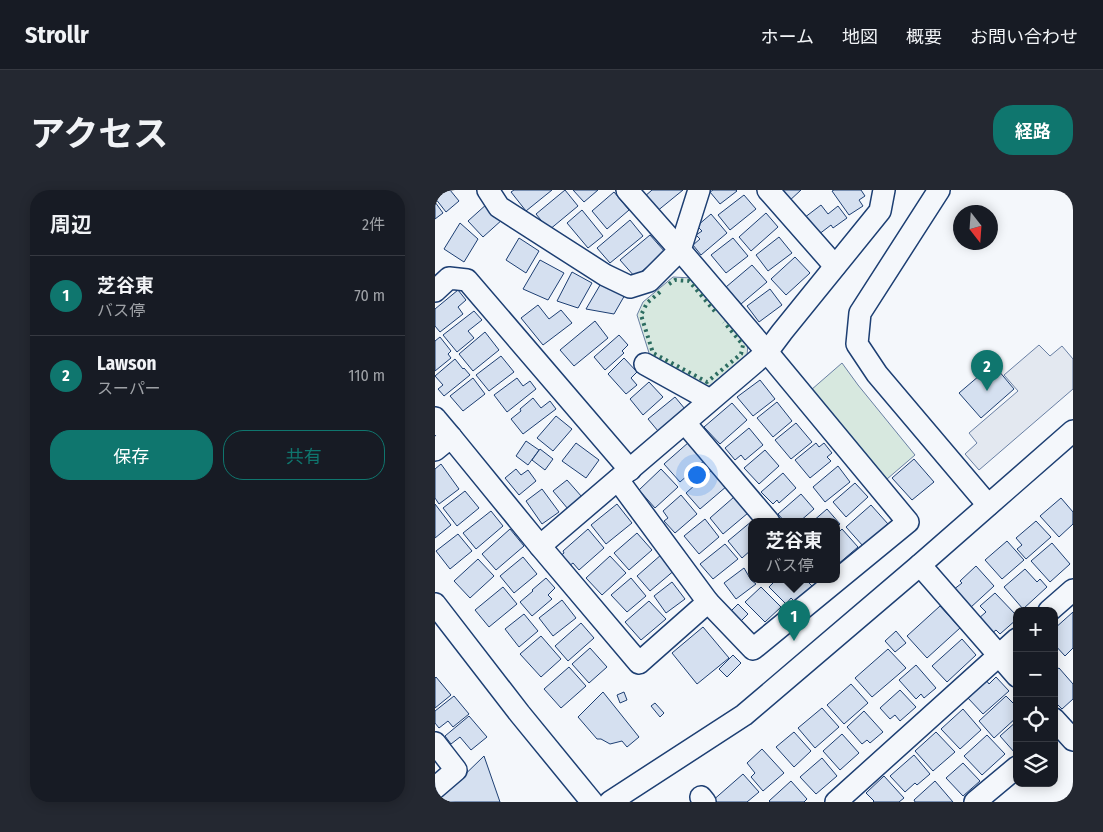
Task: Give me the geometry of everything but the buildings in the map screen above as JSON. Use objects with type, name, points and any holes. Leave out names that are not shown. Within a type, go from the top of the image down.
[{"type":"street","points":[[488,190],[499,206],[605,275],[630,287],[649,281],[680,250],[699,190]]},
{"type":"street","points":[[627,190],[767,352],[907,522],[840,571]]},
{"type":"street","points":[[767,190],[835,266]]},
{"type":"street","points":[[540,546],[767,352],[881,211],[884,190]]},
{"type":"street","points":[[939,190],[859,313],[857,344],[877,374],[988,505]]},
{"type":"street","points":[[435,291],[449,278],[467,280],[624,475],[709,602],[753,649],[822,584]]},
{"type":"street","points":[[645,364],[710,400]]},
{"type":"street","points":[[435,418],[443,444],[540,546],[639,663],[709,602]]},
{"type":"street","points":[[685,423],[766,518]]},
{"type":"street","points":[[610,802],[744,715],[1073,431]]},
{"type":"street","points":[[920,565],[1013,671]]},
{"type":"street","points":[[1054,607],[1073,590]]},
{"type":"street","points":[[435,604],[520,714],[592,802]]},
{"type":"street","points":[[836,802],[1013,642]]},
{"type":"street","points":[[435,743],[456,770],[435,788]]},
{"type":"street","points":[[975,802],[1013,770]]},
{"type":"shaded area","points":[[673,277],[692,278],[748,343],[747,356],[708,387],[650,356],[637,315],[643,302]]},
{"type":"shaded area","points":[[1039,345],[1050,356],[1062,346],[1073,359],[1073,389],[979,470],[965,454],[977,443],[969,433],[1018,391],[1004,375]]},
{"type":"shaded area","points":[[842,363],[915,455],[887,479],[811,390]]},
{"type":"hedge","points":[[669,284],[675,280],[689,281],[717,314]]},
{"type":"hedge","points":[[660,292],[647,303],[641,315],[653,353],[707,382],[741,354],[743,345],[724,322]]},
{"type":"place","name":"Lawson","points":[[987,391]]},
{"type":"place","name":"芝谷東","points":[[794,641]]}]
